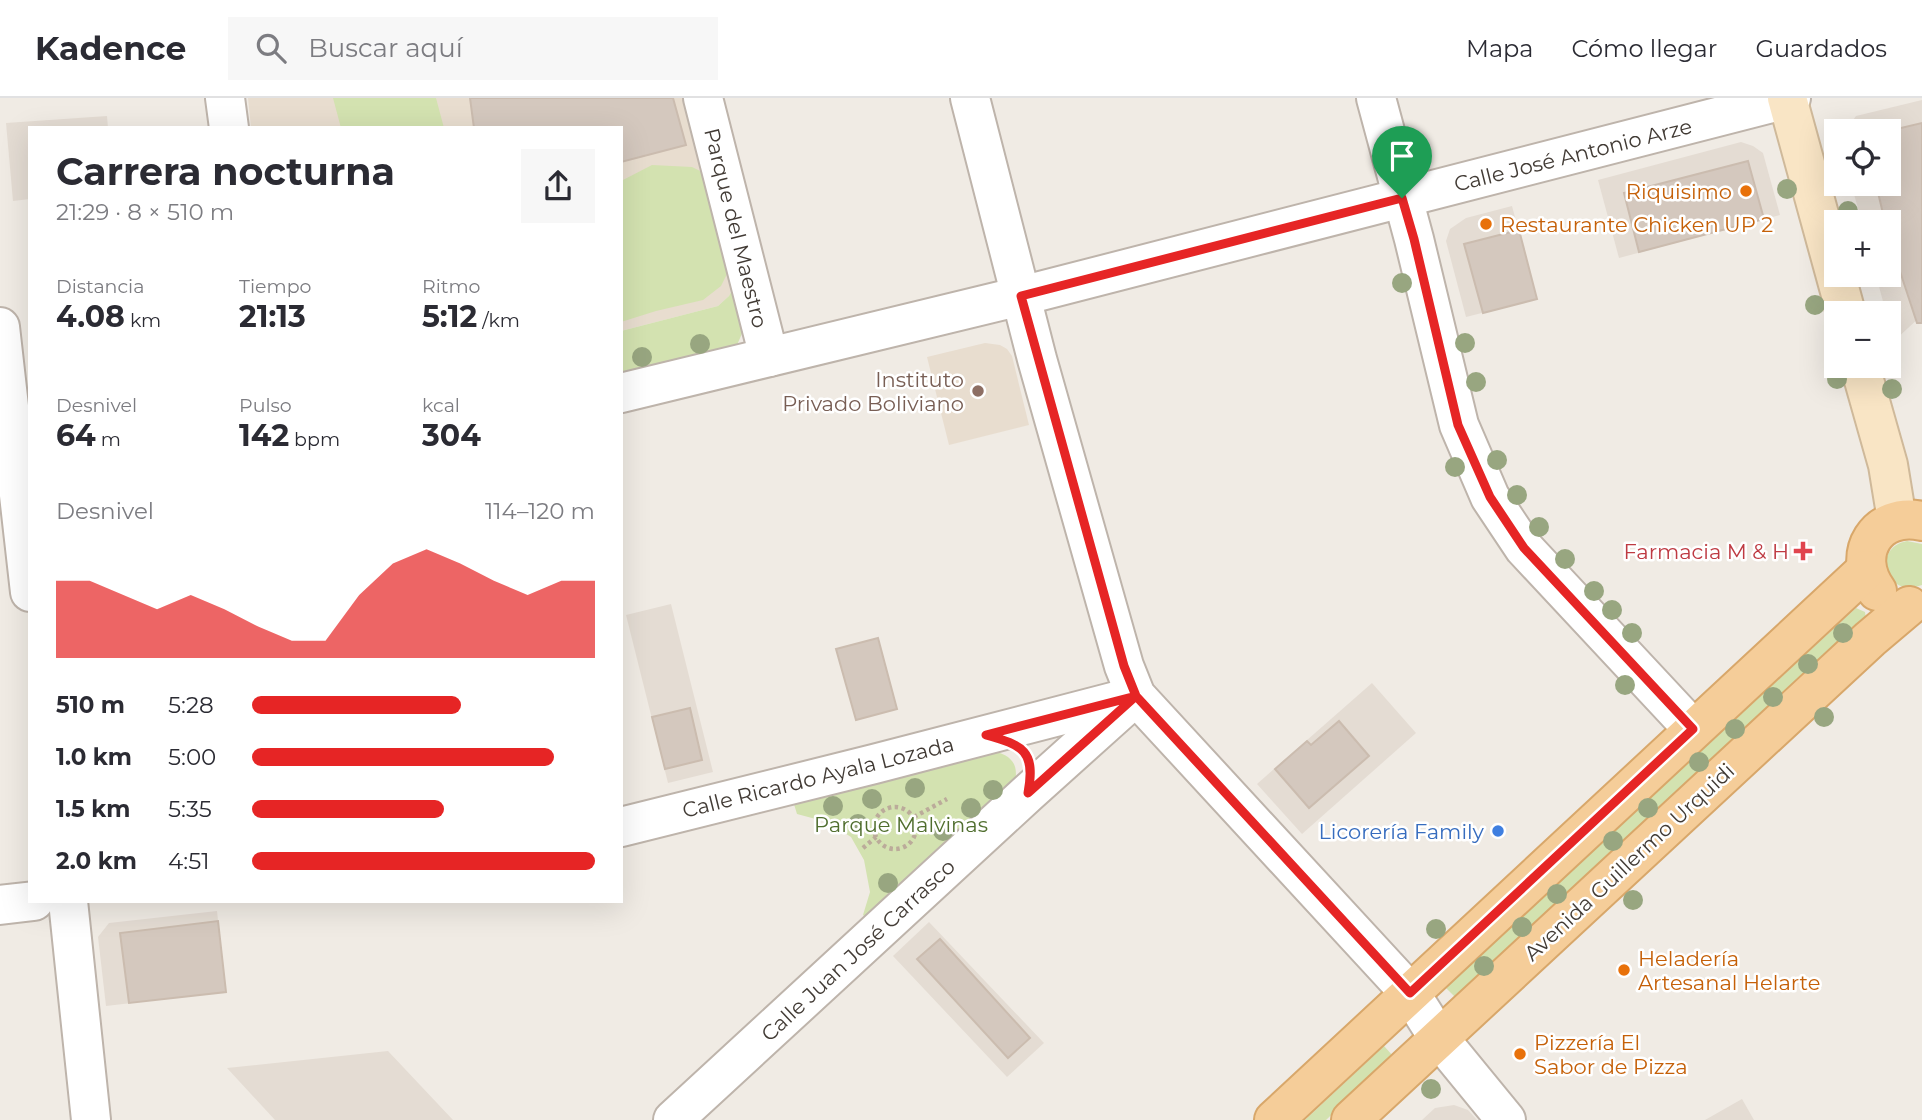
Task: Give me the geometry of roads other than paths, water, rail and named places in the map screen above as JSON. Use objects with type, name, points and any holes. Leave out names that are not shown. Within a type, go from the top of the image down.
[{"type":"main road","points":[[1788,98],[1843,301]]},
{"type":"main road","points":[[1863,378],[1888,465],[1913,517],[1878,531],[1868,548],[1866,570],[1870,581],[1884,598],[1893,603],[1915,605]]},
{"type":"main road","points":[[1274,1120],[1866,570]]},
{"type":"main road","name":"Avenida Guillermo Urquidi","points":[[1351,1120],[1849,658],[1915,605]]},
{"type":"street","points":[[225,98],[229,126]]},
{"type":"street","name":"Parque del Maestro","points":[[703,98],[769,357]]},
{"type":"street","points":[[970,98],[1021,296],[1120,652],[1136,696],[1410,993],[1438,1037],[1506,1120]]},
{"type":"street","points":[[1376,98],[1414,239],[1458,425],[1490,497],[1524,548],[1693,729]]},
{"type":"street","name":"Calle José Antonio Arze","points":[[623,393],[1021,296],[1788,98]]},
{"type":"street","points":[[0,327],[28,576]]},
{"type":"street","name":"Calle Ricardo Ayala Lozada","points":[[623,826],[1136,696]]},
{"type":"street","name":"Calle Juan José Carrasco","points":[[673,1120],[1136,696]]},
{"type":"street","points":[[986,735],[1009,741],[1021,748],[1029,760],[1031,776],[1028,793]]},
{"type":"street","points":[[0,905],[28,902]]},
{"type":"street","points":[[68,903],[91,1120]]},
{"type":"place","name":"Riquisimo","points":[[1746,191]]},
{"type":"place","name":"Restaurante Chicken UP 2","points":[[1486,224]]},
{"type":"place","name":"Instituto Privado Boliviano","points":[[978,391]]},
{"type":"place","name":"Farmacia M & H","points":[[1803,551]]},
{"type":"place","name":"Licorería Family","points":[[1498,831]]},
{"type":"place","name":"Heladería Artesanal Helarte","points":[[1624,970]]},
{"type":"place","name":"Pizzería El Sabor de Pizza","points":[[1520,1054]]},
{"type":"park label","name":"Parque Malvinas","points":[[901,824]]}]
